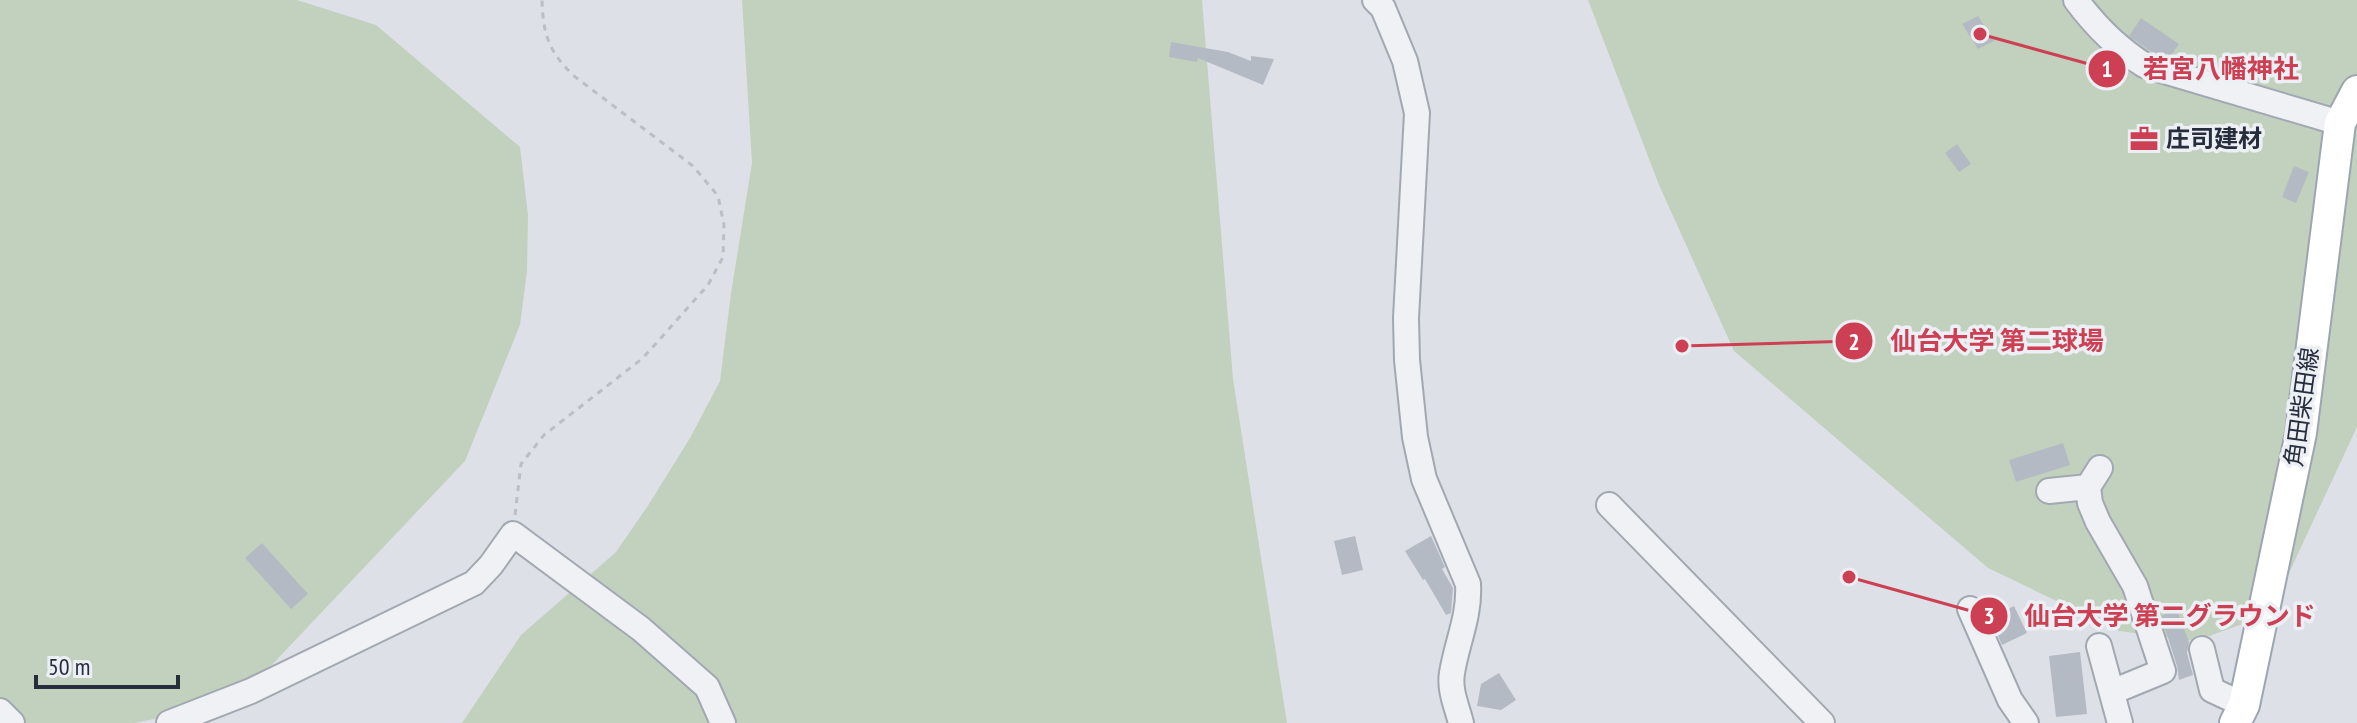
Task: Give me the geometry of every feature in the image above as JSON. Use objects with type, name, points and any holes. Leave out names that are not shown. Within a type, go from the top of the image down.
[{"type":"main road","name":"角田柴田線","points":[[2240,714],[2301,433],[2340,123],[2357,91]]},
{"type":"street","points":[[1375,0],[1383,8],[1405,61],[1417,113],[1406,318],[1407,360],[1415,437],[1424,479],[1468,584],[1467,616],[1452,674],[1452,689],[1461,723]]},
{"type":"street","points":[[2076,0],[2119,49],[2144,65],[2340,123]]},
{"type":"street","points":[[2049,491],[2094,478],[2090,503],[2135,586],[2163,671],[2112,692]]},
{"type":"street","points":[[1609,505],[1822,723]]},
{"type":"street","points":[[169,723],[251,691],[474,583],[513,534],[641,629],[707,687],[723,723]]},
{"type":"street","points":[[1970,609],[2010,700],[2026,723]]},
{"type":"street","points":[[2099,646],[2120,723]]},
{"type":"street","points":[[2202,649],[2212,690],[2240,714]]},
{"type":"street","points":[[0,711],[12,723]]},
{"type":"path","points":[[513,534],[521,464],[544,435],[643,358],[708,285],[723,257],[724,225],[718,196],[693,166],[561,63],[549,45],[542,0]]},
{"type":"green space","points":[[0,0],[297,0],[376,25],[520,147],[528,215],[527,271],[520,325],[465,461],[230,709],[185,713],[134,723],[0,723]]},
{"type":"green space","points":[[742,0],[1202,0],[1233,379],[1287,723],[462,723],[521,635],[616,552],[690,438],[720,381],[752,163]]},
{"type":"green space","points":[[1588,0],[2357,0],[2357,427],[2275,603],[2254,620],[2195,641],[2119,631],[1988,568],[1734,351],[1659,185]]},
{"type":"building","points":[[1978,16],[1994,41],[1978,49],[1962,24]]},
{"type":"building","points":[[2141,18],[2179,44],[2170,57],[2150,51],[2129,36]]},
{"type":"building","points":[[1171,42],[1228,52],[1251,61],[1251,56],[1274,59],[1263,85],[1198,58],[1197,62],[1169,57]]},
{"type":"building","points":[[1957,144],[1971,164],[1959,172],[1945,153]]},
{"type":"building","points":[[2294,166],[2309,172],[2296,203],[2282,197]]},
{"type":"building","points":[[2063,443],[2070,465],[2016,482],[2009,460]]},
{"type":"building","points":[[1355,536],[1363,570],[1342,575],[1334,541]]},
{"type":"building","points":[[1431,536],[1445,567],[1442,569],[1453,588],[1451,613],[1446,615],[1405,551]]},
{"type":"building","points":[[262,543],[308,594],[291,609],[245,558]]},
{"type":"building","points":[[2014,606],[2027,633],[2002,645],[1990,618]]},
{"type":"building","points":[[2177,610],[2189,642],[2187,653],[2193,675],[2179,680],[2161,616]]},
{"type":"building","points":[[2080,652],[2087,714],[2056,717],[2049,656]]},
{"type":"building","points":[[1499,673],[1516,700],[1501,710],[1477,706],[1481,684]]},
{"type":"place","name":"若宮八幡神社","points":[[1980,34]]},
{"type":"place","name":"庄司建材","points":[[2144,139]]},
{"type":"place","name":"仙台大学 第二球場","points":[[1682,346]]},
{"type":"place","name":"仙台大学 第二グラウンド","points":[[1849,577]]}]
